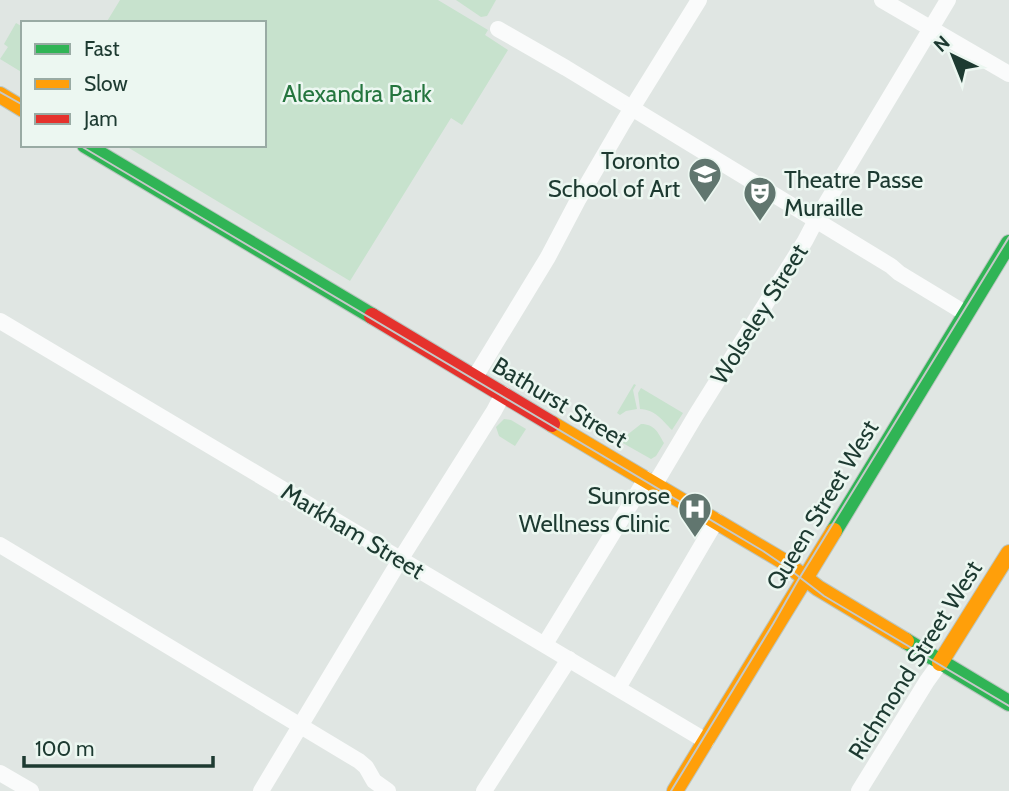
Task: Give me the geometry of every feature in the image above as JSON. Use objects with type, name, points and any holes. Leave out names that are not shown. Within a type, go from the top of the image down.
[{"type":"main road","points":[[0,95],[21,107]]},
{"type":"main road","name":"Bathurst Street","points":[[88,147],[783,561],[818,588],[1009,703]]},
{"type":"main road","name":"Queen Street West","points":[[675,791],[1009,243]]},
{"type":"main road","name":"Richmond Street West","points":[[940,663],[1009,553]]},
{"type":"street","points":[[475,377],[699,0]]},
{"type":"street","points":[[882,0],[1009,74]]},
{"type":"street","name":"Wolseley Street","points":[[545,644],[696,415],[805,241],[948,0]]},
{"type":"street","points":[[498,29],[965,313]]},
{"type":"street","name":"Markham Street","points":[[0,321],[706,741]]},
{"type":"street","points":[[261,791],[503,394]]},
{"type":"street","points":[[618,688],[716,521]]},
{"type":"street","points":[[0,545],[359,761],[374,781],[388,791]]},
{"type":"street","points":[[484,791],[569,659]]},
{"type":"street","name":"Richmond Street West","points":[[859,791],[940,663]]},
{"type":"street","points":[[0,773],[32,791]]},
{"type":"green space","name":"Alexandra Park","points":[[120,0],[438,0],[488,30],[485,35],[508,50],[462,125],[451,118],[350,281],[127,147],[266,147],[266,21],[107,21]]},
{"type":"green space","points":[[456,0],[496,0],[487,16],[481,17]]},
{"type":"green space","points":[[16,23],[21,26],[21,72],[0,59],[8,47],[4,44]]},
{"type":"green space","points":[[634,384],[637,409],[620,415],[617,413]]},
{"type":"green space","points":[[641,388],[683,413],[672,430],[655,413],[640,409],[638,393]]},
{"type":"green space","points":[[504,419],[526,429],[515,446],[499,436],[496,427]]},
{"type":"green space","points":[[641,424],[653,427],[664,443],[651,459],[621,442]]},
{"type":"tram line","points":[[0,92],[21,104]]},
{"type":"tram line","points":[[82,147],[763,551],[824,596],[1009,706]]},
{"type":"tram line","points":[[671,791],[1009,237]]},
{"type":"traffic: fast","points":[[88,147],[372,316]]},
{"type":"traffic: fast","points":[[834,531],[1009,243]]},
{"type":"traffic: fast","points":[[906,641],[1009,703]]},
{"type":"traffic: slow","points":[[0,95],[21,108]]},
{"type":"traffic: slow","points":[[552,424],[783,561],[818,588],[906,641]]},
{"type":"traffic: slow","points":[[675,791],[834,531]]},
{"type":"traffic: slow","points":[[940,663],[1009,553]]},
{"type":"traffic: jam","points":[[372,316],[552,424]]},
{"type":"place","name":"Toronto School of Art","points":[[705,204]]},
{"type":"place","name":"Theatre Passe Muraille","points":[[760,223]]},
{"type":"place","name":"Sunrose Wellness Clinic","points":[[695,539]]}]
